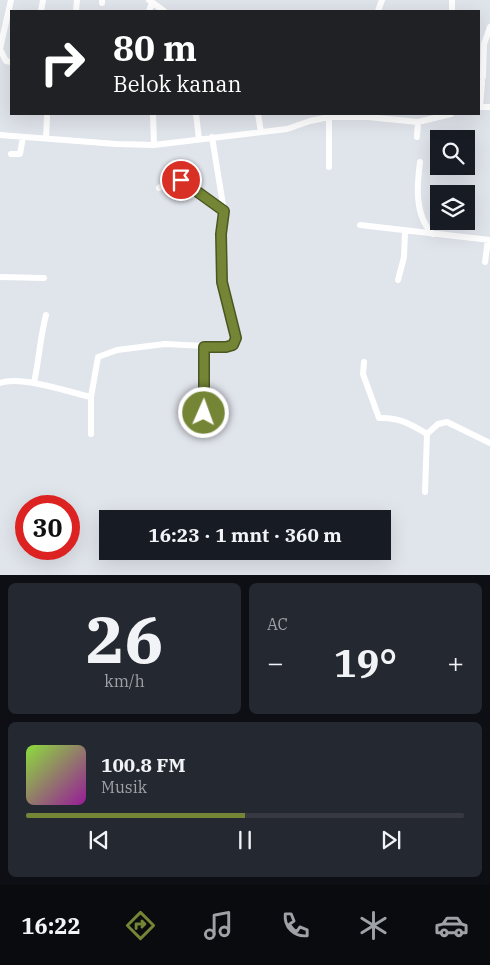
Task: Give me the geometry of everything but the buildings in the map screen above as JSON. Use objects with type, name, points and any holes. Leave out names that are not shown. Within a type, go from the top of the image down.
[{"type":"street","points":[[10,62],[3,58],[0,49],[11,0]]},
{"type":"street","points":[[150,1],[163,10]]},
{"type":"street","points":[[490,26],[484,44],[480,107],[490,107]]},
{"type":"street","points":[[153,115],[154,145]]},
{"type":"street","points":[[196,115],[199,140]]},
{"type":"street","points":[[258,115],[261,132]]},
{"type":"street","points":[[329,115],[329,167]]},
{"type":"street","points":[[0,135],[154,145],[288,129],[329,115],[418,122],[447,115]]},
{"type":"street","points":[[46,138],[47,117]]},
{"type":"street","points":[[417,137],[418,122]]},
{"type":"street","points":[[11,154],[20,154],[23,137]]},
{"type":"street","points":[[90,434],[91,397],[98,357],[117,350],[165,344],[226,347],[233,345],[236,338],[222,282],[221,234],[224,211],[212,138]]},
{"type":"street","points":[[420,162],[418,199],[424,226],[433,234]]},
{"type":"street","points":[[159,188],[171,180],[181,180],[224,211]]},
{"type":"street","points":[[360,225],[489,240],[485,262]]},
{"type":"street","points":[[398,280],[404,256],[405,231]]},
{"type":"street","points":[[0,277],[44,278]]},
{"type":"street","points":[[34,382],[46,315]]},
{"type":"street","points":[[204,347],[204,413]]},
{"type":"street","points":[[364,362],[363,374],[379,418],[392,417],[406,421],[427,434]]},
{"type":"street","points":[[0,383],[5,381],[34,382],[91,397]]},
{"type":"street","points":[[425,492],[427,434],[438,424],[447,422],[490,442]]},
{"type":"route","points":[[181,180],[224,211],[221,234],[222,282],[236,338],[233,345],[226,347],[204,347],[204,413]]}]
